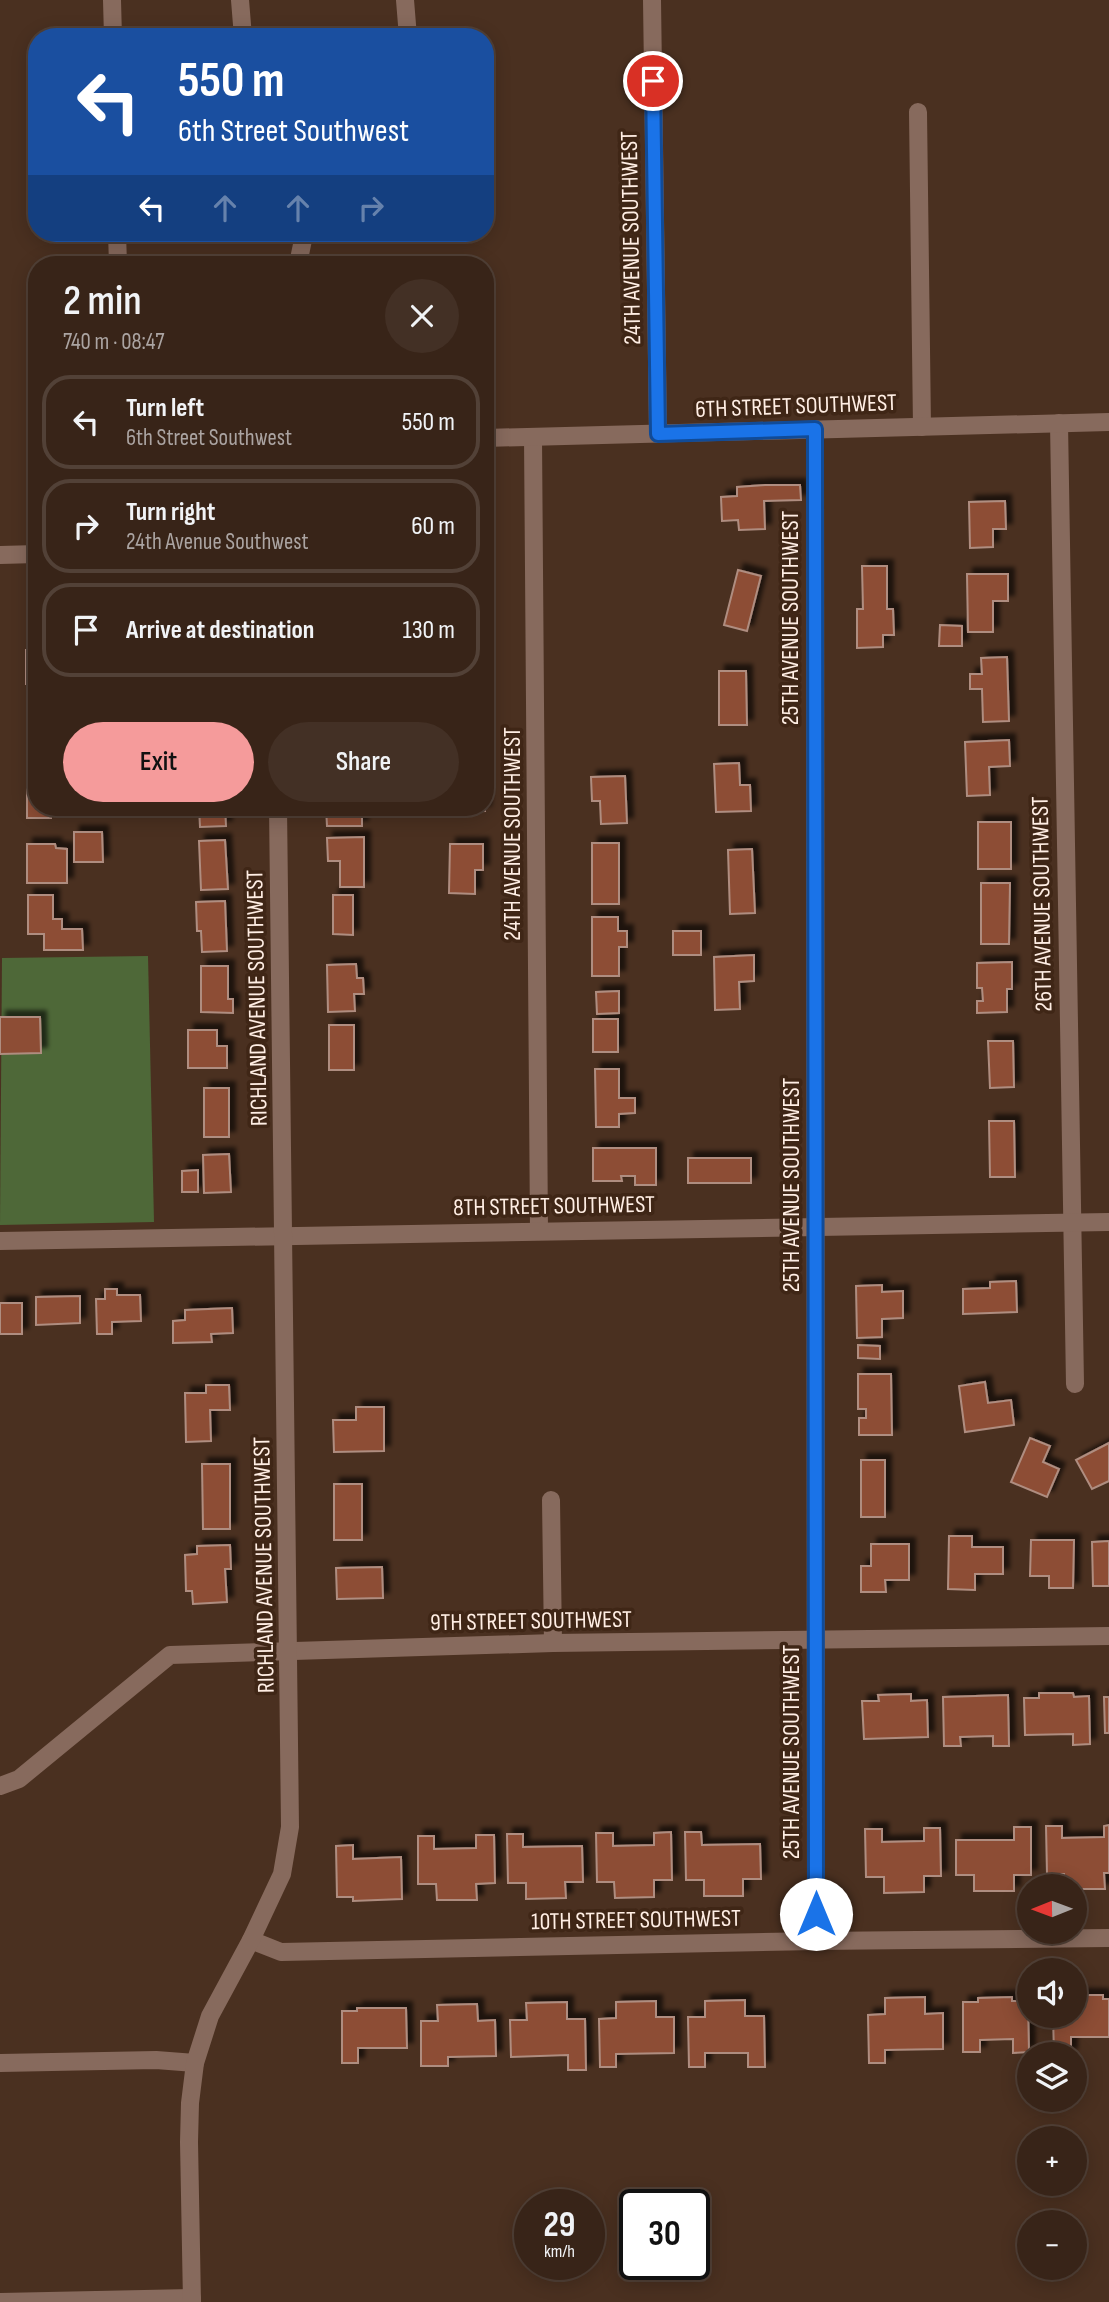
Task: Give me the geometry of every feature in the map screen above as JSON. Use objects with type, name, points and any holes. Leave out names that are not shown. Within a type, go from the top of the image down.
[{"type":"street","points":[[112,0],[113,28]]},
{"type":"street","points":[[240,0],[242,28]]},
{"type":"street","points":[[405,0],[407,28]]},
{"type":"street","name":"24TH AVENUE SOUTHWEST","points":[[652,0],[658,434]]},
{"type":"street","points":[[918,112],[922,427]]},
{"type":"street","name":"6TH STREET SOUTHWEST","points":[[494,438],[1109,422]]},
{"type":"street","name":"26TH AVENUE SOUTHWEST","points":[[1059,424],[1075,1384]]},
{"type":"street","name":"25TH AVENUE SOUTHWEST","points":[[815,429],[816,1941]]},
{"type":"street","name":"24TH AVENUE SOUTHWEST","points":[[533,437],[539,1231]]},
{"type":"street","points":[[0,555],[28,554]]},
{"type":"street","name":"RICHLAND AVENUE SOUTHWEST","points":[[192,2300],[190,2129],[195,2063],[209,2016],[251,1940],[282,1874],[290,1827],[278,816]]},
{"type":"street","name":"8TH STREET SOUTHWEST","points":[[0,1241],[1109,1222]]},
{"type":"street","points":[[551,1500],[553,1643]]},
{"type":"street","name":"9TH STREET SOUTHWEST","points":[[0,1786],[19,1779],[170,1655],[553,1643],[1109,1636]]},
{"type":"street","name":"10TH STREET SOUTHWEST","points":[[251,1940],[281,1952],[1109,1938]]},
{"type":"street","points":[[0,2063],[156,2060],[195,2063]]},
{"type":"street","points":[[0,2302],[192,2300]]},
{"type":"green space","points":[[148,956],[154,1222],[0,1225],[2,958]]},
{"type":"building","points":[[800,485],[801,500],[764,501],[765,529],[739,530],[738,520],[722,521],[721,497],[737,496],[737,487]]},
{"type":"building","points":[[1005,501],[1006,529],[993,529],[993,547],[970,548],[969,502]]},
{"type":"building","points":[[862,566],[887,566],[887,609],[893,609],[894,635],[883,635],[883,647],[857,648],[857,609],[863,609]]},
{"type":"building","points":[[738,570],[761,576],[747,631],[724,625]]},
{"type":"building","points":[[967,574],[1008,574],[1008,601],[993,601],[993,632],[968,632]]},
{"type":"building","points":[[940,625],[962,626],[962,646],[939,646]]},
{"type":"building","points":[[26,650],[28,684],[26,684]]},
{"type":"building","points":[[1007,657],[1009,721],[983,722],[982,689],[970,689],[970,674],[982,674],[981,658]]},
{"type":"building","points":[[719,671],[746,671],[747,725],[719,725]]},
{"type":"building","points":[[27,708],[28,708],[28,757]]},
{"type":"building","points":[[1009,740],[1010,766],[989,767],[990,795],[967,796],[965,742]]},
{"type":"building","points":[[739,763],[740,785],[750,785],[751,811],[716,812],[714,764]]},
{"type":"building","points":[[625,776],[627,823],[601,824],[600,801],[592,801],[591,777]]},
{"type":"building","points":[[28,782],[28,816],[51,818],[27,818]]},
{"type":"building","points":[[199,816],[225,816],[226,826],[200,827]]},
{"type":"building","points":[[326,816],[362,816],[362,826],[327,826]]},
{"type":"building","points":[[978,822],[1011,822],[1011,869],[978,869]]},
{"type":"building","points":[[74,832],[102,832],[103,862],[74,862]]},
{"type":"building","points":[[364,837],[364,887],[340,887],[340,861],[328,861],[327,838]]},
{"type":"building","points":[[225,840],[228,889],[201,890],[199,841]]},
{"type":"building","points":[[592,843],[619,843],[619,904],[592,904]]},
{"type":"building","points":[[27,844],[55,844],[56,848],[67,849],[67,883],[27,883]]},
{"type":"building","points":[[450,844],[483,844],[483,870],[475,870],[475,894],[449,893]]},
{"type":"building","points":[[752,849],[755,913],[730,914],[728,850]]},
{"type":"building","points":[[981,883],[1010,883],[1009,944],[981,944]]},
{"type":"building","points":[[28,895],[53,895],[53,919],[62,919],[62,929],[82,929],[83,950],[44,950],[44,934],[28,934]]},
{"type":"building","points":[[333,895],[353,895],[353,935],[333,934]]},
{"type":"building","points":[[225,901],[227,951],[202,952],[201,931],[197,931],[196,902]]},
{"type":"building","points":[[592,917],[618,917],[618,931],[627,931],[627,947],[619,947],[619,976],[592,976]]},
{"type":"building","points":[[673,931],[701,931],[701,955],[673,955]]},
{"type":"building","points":[[754,955],[754,981],[739,982],[740,1009],[715,1010],[714,957]]},
{"type":"building","points":[[1012,962],[1012,989],[1007,989],[1007,1012],[977,1013],[977,1001],[983,1001],[982,988],[977,988],[977,963]]},
{"type":"building","points":[[356,964],[357,978],[363,978],[364,994],[354,994],[355,1011],[328,1012],[327,965]]},
{"type":"building","points":[[201,966],[228,966],[228,999],[233,999],[233,1013],[201,1012]]},
{"type":"building","points":[[619,991],[619,1013],[597,1014],[596,992]]},
{"type":"building","points":[[0,1017],[40,1017],[41,1053],[0,1054]]},
{"type":"building","points":[[593,1019],[618,1019],[618,1052],[593,1052]]},
{"type":"building","points":[[329,1025],[354,1025],[354,1070],[329,1070]]},
{"type":"building","points":[[188,1030],[217,1030],[217,1046],[227,1046],[227,1068],[188,1068]]},
{"type":"building","points":[[988,1041],[1013,1041],[1014,1087],[990,1088]]},
{"type":"building","points":[[595,1069],[619,1069],[619,1098],[635,1098],[635,1113],[619,1114],[619,1127],[596,1127]]},
{"type":"building","points":[[204,1088],[229,1088],[229,1137],[204,1137]]},
{"type":"building","points":[[989,1121],[1014,1121],[1015,1177],[990,1177]]},
{"type":"building","points":[[593,1148],[656,1148],[656,1185],[635,1185],[635,1176],[621,1176],[622,1181],[593,1181]]},
{"type":"building","points":[[229,1154],[231,1192],[204,1193],[203,1155]]},
{"type":"building","points":[[688,1158],[751,1158],[751,1183],[688,1183]]},
{"type":"building","points":[[198,1170],[198,1192],[182,1192],[182,1171]]},
{"type":"building","points":[[1016,1281],[1017,1312],[963,1314],[963,1289],[990,1288],[990,1282]]},
{"type":"building","points":[[882,1285],[882,1292],[903,1291],[903,1318],[882,1319],[882,1337],[857,1338],[856,1286]]},
{"type":"building","points":[[105,1289],[117,1289],[117,1295],[140,1295],[141,1321],[112,1322],[112,1334],[97,1334],[96,1299],[105,1299]]},
{"type":"building","points":[[80,1296],[80,1323],[36,1325],[36,1297]]},
{"type":"building","points":[[0,1303],[22,1303],[22,1334],[0,1334]]},
{"type":"building","points":[[232,1308],[233,1333],[211,1334],[212,1342],[173,1343],[173,1321],[185,1320],[185,1310]]},
{"type":"building","points":[[858,1345],[880,1346],[880,1359],[858,1358]]},
{"type":"building","points":[[858,1374],[891,1374],[892,1435],[859,1435],[859,1418],[866,1418],[866,1409],[858,1409]]},
{"type":"building","points":[[985,1382],[988,1403],[1011,1400],[1014,1425],[965,1432],[959,1386]]},
{"type":"building","points":[[206,1385],[229,1385],[230,1410],[210,1410],[211,1441],[186,1442],[185,1393],[206,1393]]},
{"type":"building","points":[[356,1407],[384,1407],[384,1451],[334,1452],[333,1420],[356,1420]]},
{"type":"building","points":[[1030,1438],[1050,1446],[1043,1462],[1059,1469],[1047,1497],[1011,1482]]},
{"type":"building","points":[[1109,1443],[1109,1481],[1092,1489],[1076,1460]]},
{"type":"building","points":[[861,1460],[885,1460],[885,1517],[861,1517]]},
{"type":"building","points":[[202,1464],[230,1464],[230,1529],[203,1529]]},
{"type":"building","points":[[334,1484],[362,1484],[362,1540],[334,1540]]},
{"type":"building","points":[[949,1536],[972,1536],[972,1547],[1003,1547],[1003,1574],[975,1574],[975,1590],[948,1589]]},
{"type":"building","points":[[1031,1540],[1074,1540],[1073,1588],[1049,1588],[1049,1576],[1030,1576]]},
{"type":"building","points":[[1109,1541],[1109,1586],[1093,1586],[1092,1542]]},
{"type":"building","points":[[871,1544],[909,1544],[909,1580],[885,1580],[886,1592],[861,1592],[861,1566],[871,1566]]},
{"type":"building","points":[[230,1545],[231,1569],[225,1569],[227,1602],[193,1604],[192,1591],[186,1591],[185,1555],[197,1554],[197,1546]]},
{"type":"building","points":[[382,1567],[383,1598],[337,1599],[336,1568]]},
{"type":"building","points":[[1039,1693],[1089,1696],[1090,1744],[1073,1745],[1073,1734],[1025,1735],[1024,1698],[1039,1698]]},
{"type":"building","points":[[911,1694],[911,1701],[927,1700],[928,1737],[864,1739],[862,1701],[879,1701],[878,1695]]},
{"type":"building","points":[[1008,1695],[1009,1746],[993,1746],[993,1736],[960,1737],[961,1746],[944,1746],[943,1697]]},
{"type":"building","points":[[1104,1697],[1109,1697],[1109,1733],[1105,1733]]},
{"type":"building","points":[[1109,1825],[1109,1873],[1104,1873],[1105,1889],[1087,1889],[1087,1874],[1047,1874],[1046,1826],[1062,1826],[1062,1838],[1104,1837],[1104,1826]]},
{"type":"building","points":[[1014,1827],[1031,1827],[1031,1874],[1014,1875],[1014,1891],[974,1891],[974,1875],[956,1875],[956,1840],[1014,1840]]},
{"type":"building","points":[[924,1828],[940,1828],[941,1876],[924,1876],[924,1892],[884,1893],[884,1877],[866,1877],[865,1829],[882,1829],[882,1842],[924,1841]]},
{"type":"building","points":[[671,1832],[672,1880],[654,1880],[654,1897],[615,1898],[614,1882],[597,1882],[596,1833],[613,1833],[613,1846],[654,1845],[654,1833]]},
{"type":"building","points":[[685,1832],[701,1832],[702,1845],[760,1844],[761,1879],[743,1879],[743,1896],[704,1896],[704,1880],[686,1880]]},
{"type":"building","points":[[507,1834],[523,1834],[523,1847],[582,1846],[583,1882],[565,1882],[566,1898],[526,1899],[526,1883],[508,1883]]},
{"type":"building","points":[[476,1835],[494,1835],[495,1883],[476,1884],[477,1900],[437,1900],[436,1884],[418,1884],[418,1836],[434,1836],[434,1849],[476,1848]]},
{"type":"building","points":[[353,1845],[353,1859],[401,1857],[402,1899],[353,1901],[353,1897],[337,1897],[336,1846]]},
{"type":"building","points":[[1087,1995],[1103,1995],[1103,1999],[1109,1999],[1109,2037],[1071,2037],[1071,2042],[1054,2042],[1053,2028],[1087,2028]]},
{"type":"building","points":[[925,1997],[925,2014],[943,2013],[943,2049],[885,2050],[885,2063],[869,2063],[868,2015],[885,2014],[885,1998]]},
{"type":"building","points":[[1012,1997],[1012,2001],[1017,2001],[1017,2028],[1029,2028],[1029,2042],[1017,2042],[1017,2053],[1013,2053],[1013,2039],[980,2040],[980,2052],[963,2052],[963,2002],[978,2002],[978,1998]]},
{"type":"building","points":[[745,2000],[745,2016],[764,2016],[765,2067],[748,2067],[748,2053],[705,2053],[705,2067],[689,2067],[688,2017],[705,2017],[705,2001]]},
{"type":"building","points":[[656,2001],[656,2017],[674,2017],[674,2053],[616,2054],[616,2067],[600,2067],[599,2019],[616,2018],[616,2002]]},
{"type":"building","points":[[567,2002],[567,2019],[585,2019],[586,2070],[568,2070],[568,2055],[511,2057],[510,2020],[527,2020],[526,2003]]},
{"type":"building","points":[[477,2004],[478,2021],[495,2020],[496,2056],[448,2057],[448,2066],[421,2066],[421,2021],[438,2021],[437,2005]]},
{"type":"building","points":[[357,2008],[406,2008],[407,2048],[358,2048],[358,2063],[342,2063],[342,2011],[357,2011]]},
{"type":"route","points":[[653,81],[658,434],[815,429],[816,1914]]}]
